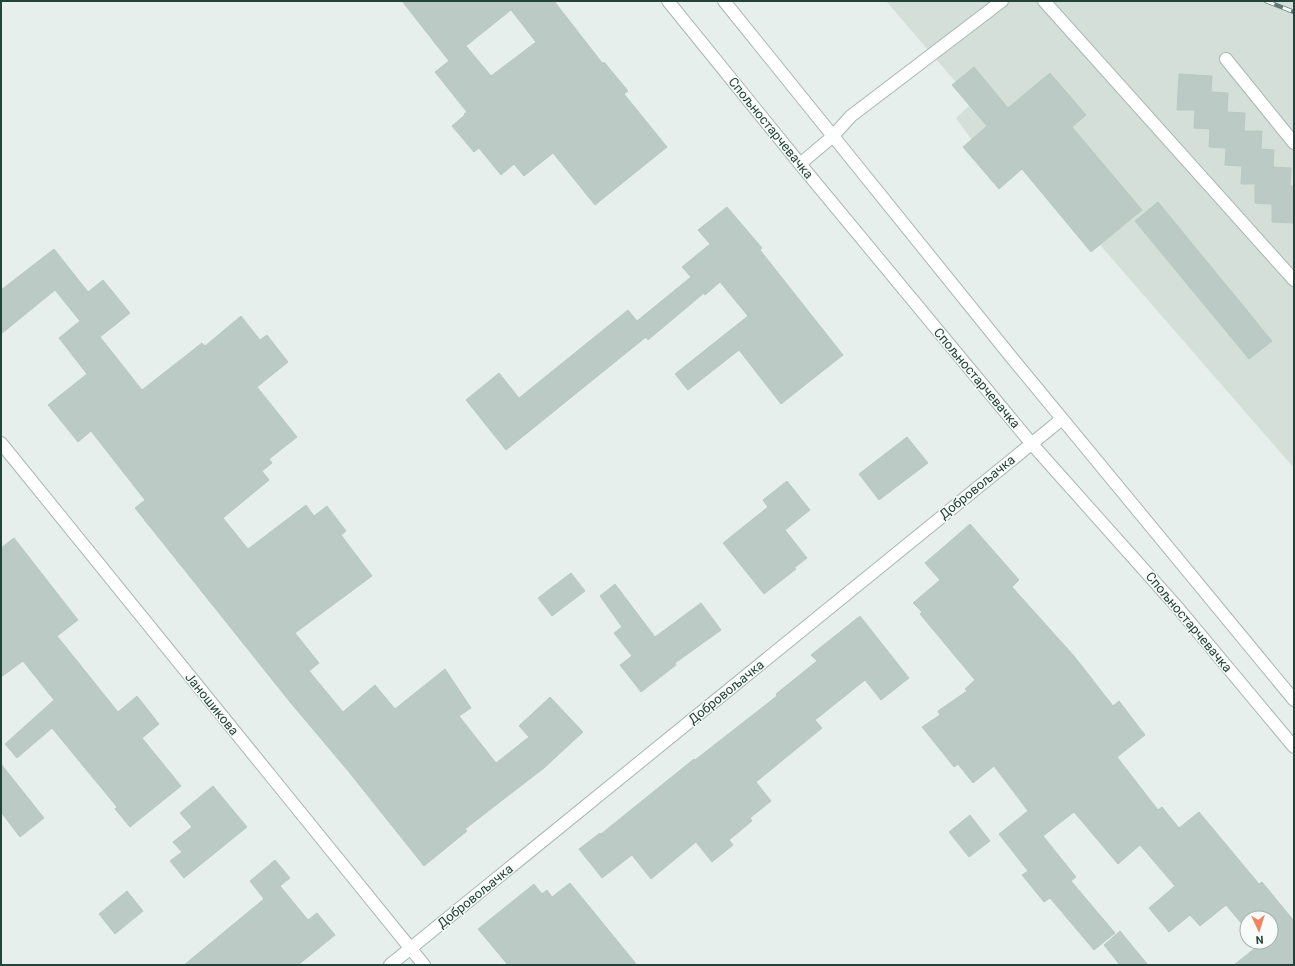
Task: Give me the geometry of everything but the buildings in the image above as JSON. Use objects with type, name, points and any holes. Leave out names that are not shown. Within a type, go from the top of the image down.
[{"type":"street","name":"Спољностарчевачка","points":[[668,1],[800,164],[1031,443],[1178,608],[1294,747]]},
{"type":"street","points":[[724,1],[832,137],[1294,700]]},
{"type":"street","points":[[800,164],[832,137],[851,116],[1002,1]]},
{"type":"street","points":[[1044,1],[1294,280]]},
{"type":"street","points":[[1226,59],[1294,143]]},
{"type":"street","name":"Добровољачка","points":[[390,965],[1062,419]]},
{"type":"street","name":"Јаношикова","points":[[1,443],[424,965]]},
{"type":"shaded area","points":[[886,1],[1294,1],[1294,468],[1014,146],[991,167],[956,118],[973,102]]},
{"type":"railway","points":[[1266,1],[1294,12]]}]
